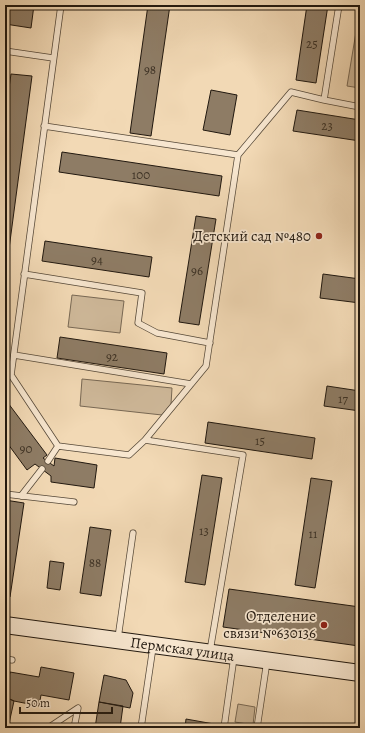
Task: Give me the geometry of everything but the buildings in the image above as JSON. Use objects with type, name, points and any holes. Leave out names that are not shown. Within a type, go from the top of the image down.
[{"type":"street","name":"Пермская улица","points":[[5,625],[360,673]]},
{"type":"lane","points":[[61,5],[14,356],[8,375],[58,446],[129,455],[145,440],[206,366],[238,155],[291,92],[360,107]]},
{"type":"lane","points":[[324,100],[339,5]]},
{"type":"lane","points":[[5,51],[53,58]]},
{"type":"lane","points":[[44,126],[238,155]]},
{"type":"lane","points":[[24,274],[142,293],[138,323],[157,333],[210,343]]},
{"type":"lane","points":[[14,356],[191,384]]},
{"type":"lane","points":[[145,440],[243,455],[209,653]]},
{"type":"lane","points":[[48,461],[58,446]]},
{"type":"lane","points":[[21,496],[42,469]]},
{"type":"lane","points":[[5,494],[74,502]]},
{"type":"lane","points":[[117,640],[133,533]]},
{"type":"lane","points":[[142,728],[153,645]]},
{"type":"lane","points":[[224,728],[235,656]]},
{"type":"lane","points":[[5,659],[12,660]]},
{"type":"lane","points":[[257,728],[267,661]]},
{"type":"lane","points":[[48,728],[78,708],[74,728]]},
{"type":"shaded area","points":[[360,8],[360,88],[347,86]]},
{"type":"shaded area","points":[[72,295],[124,301],[120,333],[68,327]]},
{"type":"shaded area","points":[[82,379],[172,388],[171,404],[162,415],[80,406]]},
{"type":"shaded area","points":[[238,704],[255,707],[253,725],[235,722]]},
{"type":"place","name":"Детский сад №480","points":[[319,236]]},
{"type":"place","name":"Отделение связи №630136","points":[[324,625]]}]
